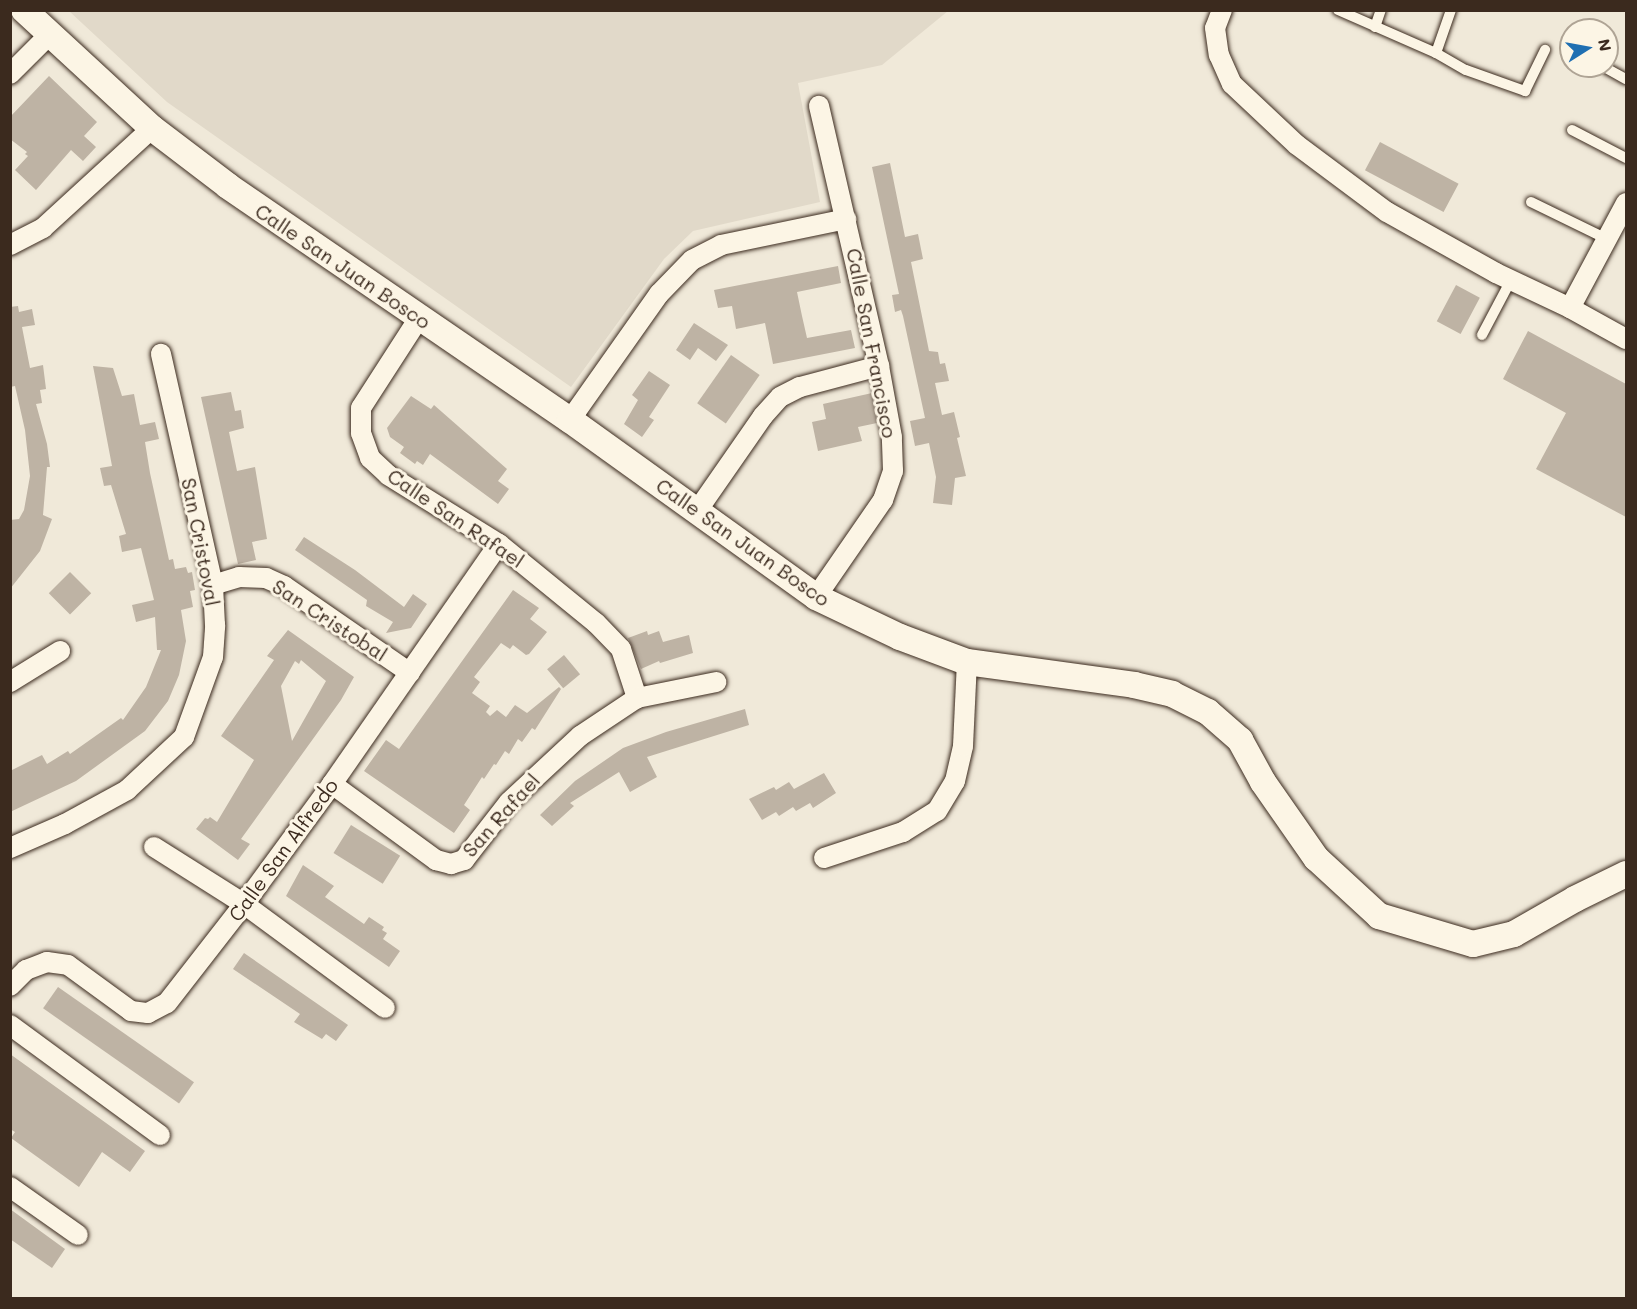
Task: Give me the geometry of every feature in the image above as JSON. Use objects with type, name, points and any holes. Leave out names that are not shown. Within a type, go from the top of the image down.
[{"type":"street","name":"Calle San Juan Bosco","points":[[24,10],[48,36],[152,128],[228,186],[570,420],[816,597],[900,637],[967,662],[1134,685],[1172,694],[1208,712],[1240,740],[1263,782],[1316,858],[1379,916],[1416,929],[1473,944],[1514,934],[1575,899],[1626,874]]},
{"type":"street","points":[[1222,10],[1215,28],[1219,55],[1232,84],[1297,145],[1387,212],[1511,280],[1570,308],[1626,339]]},
{"type":"street","points":[[10,74],[48,36]]},
{"type":"street","name":"Calle San Francisco","points":[[816,597],[884,500],[893,471],[892,437],[879,366],[819,106]]},
{"type":"street","points":[[10,245],[43,228],[152,128]]},
{"type":"street","points":[[1570,308],[1626,203]]},
{"type":"street","points":[[570,420],[658,294],[692,260],[721,245],[846,219]]},
{"type":"street","name":"Calle San Rafael","points":[[419,318],[361,408],[362,433],[370,458],[388,475],[500,544],[596,622],[621,650],[637,698]]},
{"type":"street","name":"San Cristoval","points":[[10,848],[65,824],[127,790],[184,737],[213,657],[215,625],[213,585],[161,354]]},
{"type":"street","points":[[697,511],[763,416],[780,397],[800,387],[879,366]]},
{"type":"street","name":"Calle San Alfredo","points":[[10,986],[26,970],[47,962],[68,965],[131,1011],[148,1013],[167,1003],[244,904],[332,784],[500,544]]},
{"type":"street","name":"San Cristobal","points":[[213,585],[239,577],[266,578],[284,586],[410,673]]},
{"type":"street","points":[[10,682],[60,651]]},
{"type":"street","points":[[824,858],[903,832],[937,811],[955,781],[963,746],[967,662]]},
{"type":"street","points":[[637,698],[716,682]]},
{"type":"street","name":"San Rafael","points":[[332,784],[436,860],[451,864],[464,860],[509,802],[543,768],[579,736],[637,698]]},
{"type":"street","points":[[154,847],[244,904],[385,1008]]},
{"type":"street","points":[[10,1025],[160,1135]]},
{"type":"street","points":[[10,1187],[78,1235]]},
{"type":"lane","points":[[1338,10],[1436,53],[1466,70],[1525,91],[1545,50]]},
{"type":"lane","points":[[1375,27],[1381,10]]},
{"type":"lane","points":[[1436,53],[1451,10]]},
{"type":"lane","points":[[1572,130],[1626,158]]},
{"type":"lane","points":[[1531,202],[1607,239]]},
{"type":"lane","points":[[1482,335],[1511,280]]},
{"type":"shaded area","points":[[69,11],[948,11],[882,65],[798,83],[820,202],[693,231],[664,259],[571,387],[167,102]]},
{"type":"building","points":[[49,76],[97,122],[84,136],[96,147],[83,161],[71,150],[36,190],[15,170],[28,156],[25,154],[27,152],[10,139],[10,117]]},
{"type":"building","points":[[1380,142],[1459,184],[1444,212],[1365,170]]},
{"type":"building","points":[[890,163],[905,237],[918,234],[923,259],[911,262],[929,351],[938,352],[940,364],[945,363],[949,381],[935,383],[942,415],[954,412],[960,437],[957,438],[966,476],[955,478],[952,505],[933,503],[936,477],[929,443],[915,446],[910,421],[925,418],[903,316],[901,310],[895,312],[892,295],[899,294],[872,167]]},
{"type":"building","points":[[838,266],[841,283],[797,292],[807,338],[851,330],[855,348],[773,364],[765,323],[736,329],[732,306],[718,308],[714,290]]},
{"type":"building","points":[[1456,285],[1480,298],[1461,334],[1437,321]]},
{"type":"building","points":[[18,306],[19,312],[32,309],[35,325],[22,327],[30,368],[43,365],[46,389],[40,390],[42,403],[36,404],[47,444],[50,467],[47,467],[43,515],[52,519],[40,551],[10,589],[10,520],[19,519],[24,510],[30,476],[25,430],[15,386],[10,387],[10,307]]},
{"type":"building","points":[[694,323],[728,345],[716,361],[698,348],[690,360],[676,350]]},
{"type":"building","points":[[1528,331],[1626,384],[1626,517],[1536,469],[1566,413],[1503,379]]},
{"type":"building","points":[[731,355],[760,375],[726,423],[697,403]]},
{"type":"building","points":[[93,366],[113,368],[122,396],[134,394],[140,425],[155,422],[159,439],[145,442],[150,473],[169,560],[173,559],[175,569],[186,567],[188,573],[192,572],[195,590],[190,591],[193,607],[181,610],[186,641],[179,675],[168,701],[145,731],[76,781],[10,812],[10,771],[42,755],[47,764],[68,751],[70,754],[121,718],[123,720],[146,687],[161,650],[157,650],[155,617],[136,622],[132,605],[154,600],[141,548],[122,552],[119,536],[126,534],[111,485],[104,486],[100,468],[112,466]]},
{"type":"building","points":[[649,371],[670,385],[649,417],[654,420],[642,437],[624,424],[638,400],[632,395]]},
{"type":"building","points":[[231,392],[235,411],[241,410],[244,428],[229,432],[237,471],[255,467],[267,539],[252,542],[256,560],[238,564],[201,397]]},
{"type":"building","points":[[872,393],[877,423],[858,427],[862,441],[818,451],[812,422],[826,419],[823,404]]},
{"type":"building","points":[[411,396],[431,409],[434,405],[507,469],[498,481],[509,489],[498,504],[430,454],[423,465],[417,461],[415,464],[400,453],[404,447],[390,437],[387,428]]},
{"type":"building","points":[[304,537],[355,570],[404,607],[413,594],[427,604],[411,628],[386,633],[393,622],[366,606],[367,600],[295,550]]},
{"type":"building","points":[[70,572],[91,593],[70,614],[49,593]]},
{"type":"building","points":[[513,590],[539,608],[530,619],[547,632],[526,655],[513,645],[510,649],[501,643],[474,677],[480,682],[472,693],[490,706],[486,712],[490,716],[497,710],[506,717],[515,705],[527,713],[559,687],[561,689],[535,730],[532,728],[522,742],[518,739],[509,754],[505,751],[484,779],[482,777],[464,805],[470,810],[454,833],[364,771],[386,740],[399,749]]},
{"type":"building","points":[[288,630],[354,677],[341,700],[241,839],[250,844],[238,860],[196,829],[205,818],[210,817],[217,822],[254,760],[221,736],[274,660],[267,656]],"holes":[[[301,660],[326,681],[292,741],[281,686],[295,661],[299,664]]]},
{"type":"building","points":[[647,631],[648,635],[659,631],[663,642],[689,635],[693,653],[660,663],[659,661],[641,669],[628,638]]},
{"type":"building","points":[[564,655],[580,674],[563,688],[547,669]]},
{"type":"building","points":[[745,709],[749,725],[647,757],[657,777],[630,792],[619,772],[570,803],[574,806],[552,826],[540,815],[575,781],[623,748],[666,732]]},
{"type":"building","points":[[824,773],[836,793],[813,808],[810,803],[796,811],[793,807],[779,816],[776,812],[762,820],[749,799],[774,787],[776,790],[789,782],[794,789]]},
{"type":"building","points":[[351,825],[400,856],[383,884],[334,853]]},
{"type":"building","points":[[303,865],[334,886],[325,897],[364,924],[369,917],[384,927],[382,930],[387,933],[383,939],[400,951],[389,967],[286,896]]},
{"type":"building","points":[[244,953],[348,1025],[336,1041],[326,1034],[322,1039],[294,1022],[300,1014],[233,969]]},
{"type":"building","points":[[58,987],[194,1082],[179,1104],[43,1008]]},
{"type":"building","points":[[10,1054],[145,1151],[130,1172],[102,1152],[79,1187],[11,1138],[15,1132],[10,1129]]},
{"type":"building","points":[[10,1209],[65,1249],[52,1268],[10,1239]]}]
